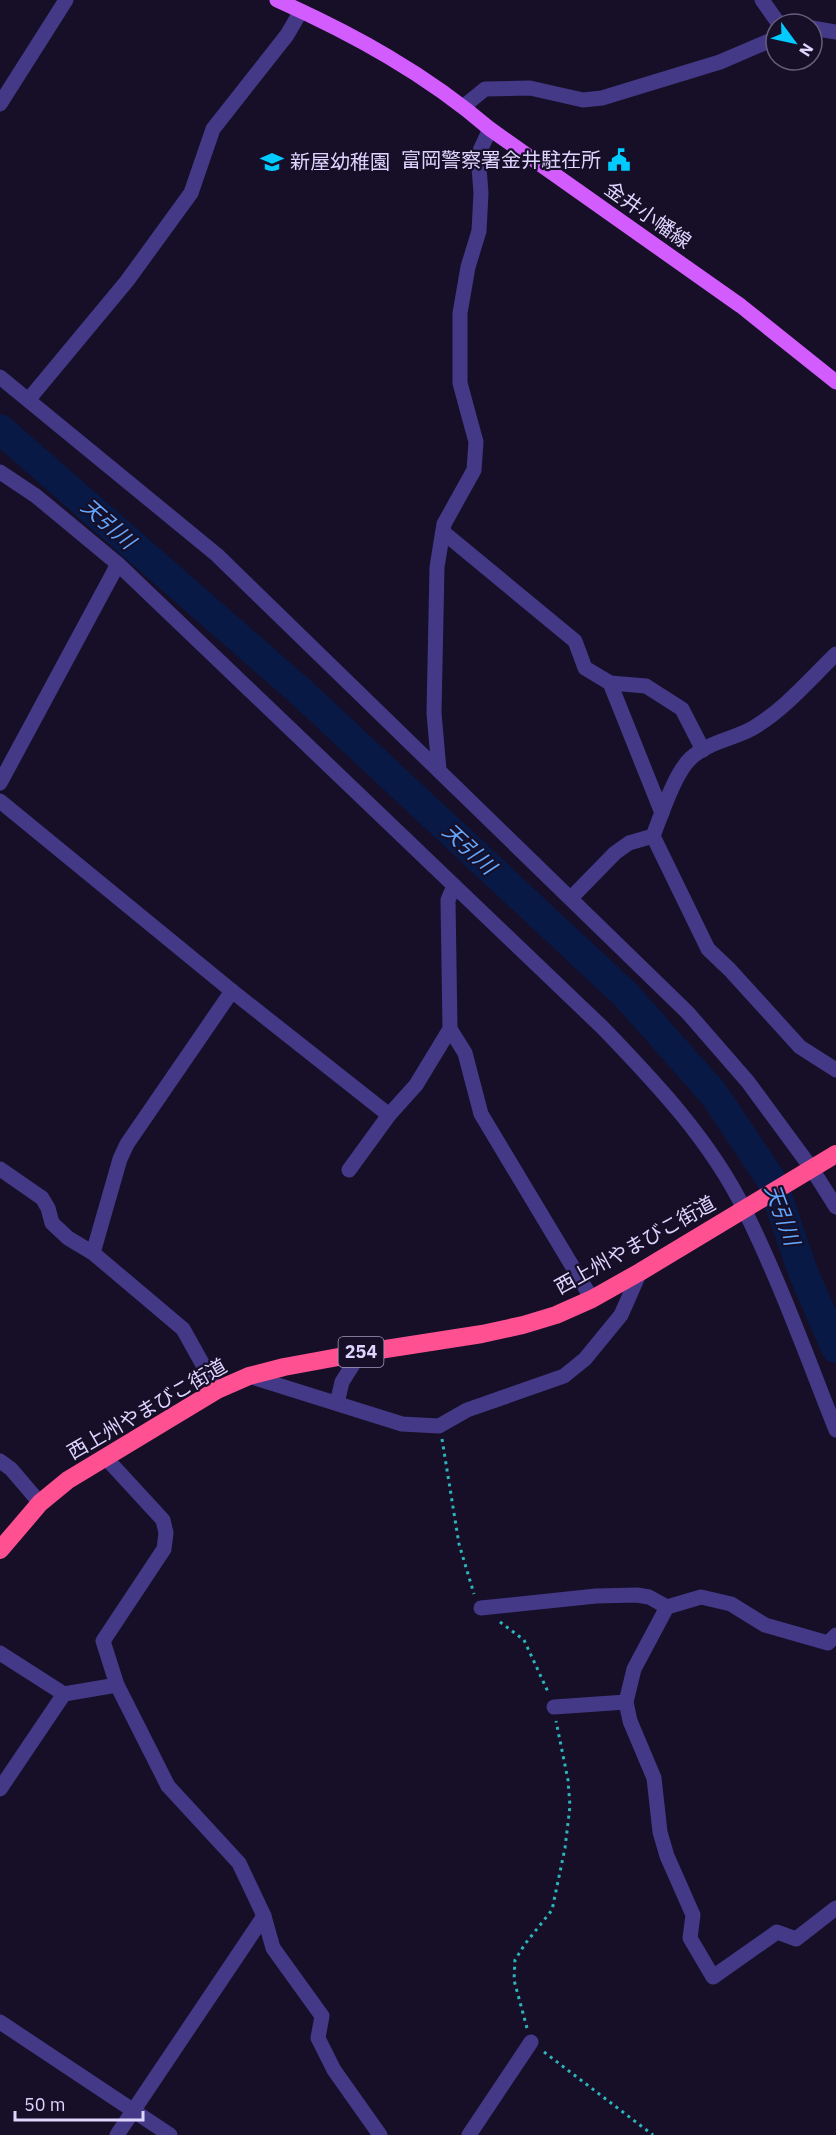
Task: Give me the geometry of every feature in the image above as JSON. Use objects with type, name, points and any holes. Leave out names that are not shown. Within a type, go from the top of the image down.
[{"type":"highway","name":"西上州やまびこ街道","points":[[0,1550],[40,1503],[68,1480],[217,1390],[249,1376],[284,1367],[482,1334],[556,1315],[592,1299],[640,1272],[836,1154]]},
{"type":"main road","name":"金井小幡線","points":[[277,0],[332,25],[393,59],[464,106],[490,129],[741,306],[836,382]]},
{"type":"street","points":[[0,104],[66,0]]},
{"type":"street","points":[[29,399],[127,280],[191,193],[213,129],[287,35],[301,11]]},
{"type":"street","points":[[464,106],[485,89],[530,88],[583,100],[602,98],[720,62],[764,43]]},
{"type":"street","points":[[439,770],[434,713],[437,567],[444,524],[474,470],[476,442],[460,383],[460,313],[468,267],[479,231],[481,193],[478,155],[490,129]]},
{"type":"street","points":[[0,377],[217,555],[688,1013],[748,1082],[807,1172],[836,1207]]},
{"type":"street","points":[[0,472],[36,496],[118,564],[603,1028],[655,1082],[711,1155],[747,1208],[836,1430]]},
{"type":"street","points":[[443,532],[575,641],[585,668],[610,683],[646,686],[682,709],[703,750]]},
{"type":"street","points":[[0,783],[118,564]]},
{"type":"street","points":[[836,654],[777,710],[753,728],[690,758],[673,786],[653,836],[708,949],[800,1047],[836,1070]]},
{"type":"street","points":[[610,683],[662,813]]},
{"type":"street","points":[[0,801],[232,991],[389,1115]]},
{"type":"street","points":[[571,898],[615,853],[629,843],[653,836]]},
{"type":"street","points":[[454,886],[448,900],[450,1029],[465,1053],[481,1114],[592,1299]]},
{"type":"street","points":[[93,1253],[120,1160],[127,1144],[232,991]]},
{"type":"street","points":[[349,1170],[389,1115],[416,1085],[450,1029]]},
{"type":"street","points":[[0,1169],[42,1198],[48,1208],[52,1223],[68,1238],[93,1253],[183,1329],[217,1390]]},
{"type":"street","points":[[249,1376],[402,1424],[439,1426],[467,1410],[564,1376],[585,1359],[621,1315],[640,1272]]},
{"type":"street","points":[[337,1403],[342,1382],[360,1353]]},
{"type":"street","points":[[105,1457],[163,1520],[166,1533],[164,1549],[103,1641],[117,1685],[168,1786],[239,1863],[264,1916],[273,1948],[322,2016],[318,2038],[334,2070],[380,2135]]},
{"type":"street","points":[[0,1461],[11,1469],[40,1503]]},
{"type":"street","points":[[481,1608],[596,1596],[649,1597],[667,1607],[701,1597],[731,1604],[765,1625],[828,1643],[836,1635]]},
{"type":"street","points":[[667,1607],[634,1669],[626,1702],[630,1721],[654,1778],[660,1833],[667,1856],[693,1915],[690,1938],[713,1977],[777,1932],[796,1939],[836,1908]]},
{"type":"street","points":[[0,1653],[64,1694],[117,1685]]},
{"type":"street","points":[[0,1789],[64,1694]]},
{"type":"street","points":[[554,1707],[626,1702]]},
{"type":"street","points":[[117,2135],[264,1916]]},
{"type":"street","points":[[0,2022],[170,2135]]},
{"type":"street","points":[[469,2135],[531,2042]]},
{"type":"path","points":[[439,1426],[459,1544],[474,1594],[481,1608],[524,1640],[554,1707],[568,1780],[570,1806],[566,1848],[552,1910],[525,1944],[516,1960],[514,1980],[531,2042],[653,2135]]},
{"type":"waterway","name":"天引川","points":[[0,429],[301,692],[626,995],[713,1093],[772,1181],[803,1272],[836,1348]]},
{"type":"place","name":"富岡警察署金井駐在所","points":[[619,160]]},
{"type":"place","name":"新屋幼稚園","points":[[272,162]]}]
